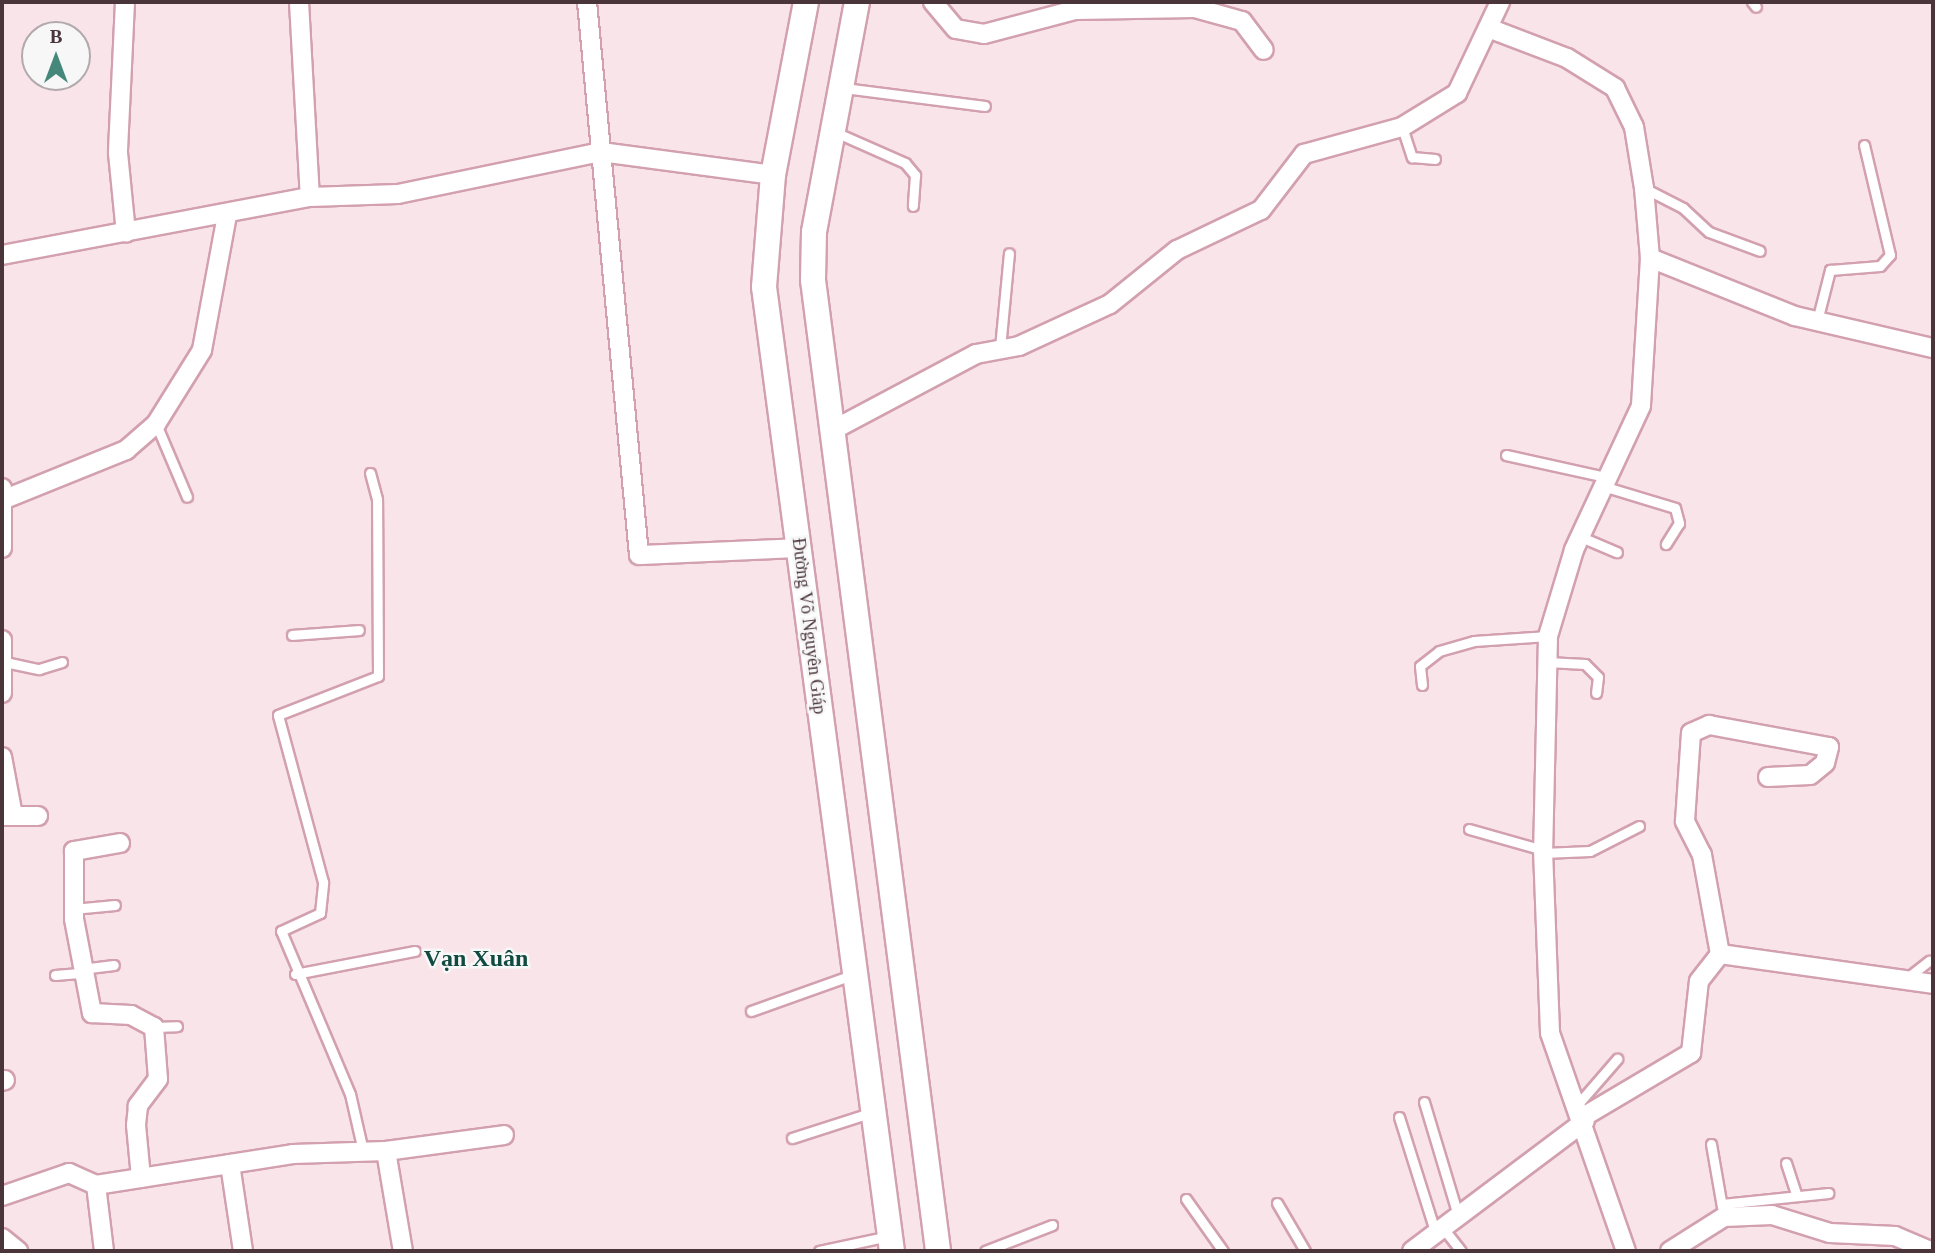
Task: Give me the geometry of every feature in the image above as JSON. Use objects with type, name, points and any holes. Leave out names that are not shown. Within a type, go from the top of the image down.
[{"type":"main road","name":"Đường Võ Nguyên Giáp","points":[[806,2],[773,175],[764,287],[891,1244]]},
{"type":"main road","points":[[857,2],[844,88],[814,232],[813,280],[938,1251]]},
{"type":"street","points":[[125,2],[118,153],[126,233]]},
{"type":"street","points":[[299,2],[310,197]]},
{"type":"street","points":[[587,2],[639,555],[799,548]]},
{"type":"street","points":[[933,2],[956,29],[976,34],[1075,10],[1195,8],[1242,21],[1264,50]]},
{"type":"street","points":[[833,430],[976,354],[1048,335],[1110,304],[1177,250],[1261,210],[1304,154],[1402,127],[1457,93],[1491,29],[1500,2]]},
{"type":"street","points":[[1491,29],[1567,58],[1615,89],[1634,127],[1644,188],[1650,258],[1642,405],[1581,537],[1548,636],[1544,851],[1550,1033],[1582,1114],[1626,1251]]},
{"type":"street","points":[[5,248],[126,233],[310,197],[398,194],[601,152],[773,175]]},
{"type":"street","points":[[2,548],[4,494],[126,450],[156,424],[205,339],[227,215]]},
{"type":"street","points":[[1650,258],[1817,321],[1933,348]]},
{"type":"street","points":[[2,639],[5,662],[2,694]]},
{"type":"street","points":[[1412,1251],[1457,1212],[1582,1114],[1690,1053],[1699,981],[1720,954],[1702,855],[1685,821],[1690,733],[1709,725],[1829,747],[1825,763],[1810,775],[1768,777]]},
{"type":"street","points":[[2,757],[7,816],[38,816]]},
{"type":"street","points":[[120,843],[74,851],[73,909],[79,971],[92,1013],[131,1015],[154,1027],[158,1079],[138,1106],[136,1125],[141,1178]]},
{"type":"street","points":[[1720,954],[1933,984]]},
{"type":"street","points":[[2,1196],[69,1173],[96,1185],[230,1164],[386,1151],[504,1135]]},
{"type":"street","points":[[386,1151],[403,1251]]},
{"type":"street","points":[[230,1164],[243,1251]]},
{"type":"street","points":[[96,1185],[104,1251]]},
{"type":"street","points":[[1670,1251],[1723,1210],[1796,1219],[1830,1233],[1895,1236],[1931,1251]]},
{"type":"street","points":[[2,1238],[18,1251]]},
{"type":"lane","points":[[844,88],[985,106]]},
{"type":"lane","points":[[1402,127],[1412,158],[1435,159]]},
{"type":"lane","points":[[835,132],[905,163],[915,176],[913,206]]},
{"type":"lane","points":[[1817,321],[1830,270],[1880,266],[1890,255],[1864,145]]},
{"type":"lane","points":[[1644,188],[1683,208],[1709,232],[1760,251]]},
{"type":"lane","points":[[1000,348],[1009,253]]},
{"type":"lane","points":[[156,424],[187,497]]},
{"type":"lane","points":[[1506,455],[1608,483],[1675,508],[1679,523],[1666,544]]},
{"type":"lane","points":[[363,1151],[350,1094],[295,974],[281,931],[320,913],[323,882],[278,715],[375,679],[380,668],[375,628],[377,499],[370,473]]},
{"type":"lane","points":[[1581,537],[1617,552]]},
{"type":"lane","points":[[292,635],[359,630]]},
{"type":"lane","points":[[1422,685],[1420,666],[1439,651],[1474,641],[1548,636]]},
{"type":"lane","points":[[1548,662],[1571,661],[1596,671],[1596,693]]},
{"type":"lane","points":[[5,662],[39,669],[62,662]]},
{"type":"lane","points":[[1469,829],[1544,851],[1590,851],[1639,826]]},
{"type":"lane","points":[[73,909],[115,905]]},
{"type":"lane","points":[[295,974],[415,951]]},
{"type":"lane","points":[[1899,981],[1929,961]]},
{"type":"lane","points":[[55,975],[114,965]]},
{"type":"lane","points":[[751,1011],[855,974]]},
{"type":"lane","points":[[154,1027],[177,1027]]},
{"type":"lane","points":[[1582,1114],[1617,1059]]},
{"type":"lane","points":[[1424,1102],[1457,1212]]},
{"type":"lane","points":[[792,1138],[873,1112]]},
{"type":"lane","points":[[1399,1117],[1438,1229],[1461,1251]]},
{"type":"lane","points":[[1711,1143],[1723,1210],[1796,1193],[1828,1193]]},
{"type":"lane","points":[[1786,1163],[1796,1193]]},
{"type":"lane","points":[[1186,1199],[1223,1251]]},
{"type":"lane","points":[[1278,1203],[1305,1251]]},
{"type":"lane","points":[[985,1251],[1052,1225]]},
{"type":"lane","points":[[818,1251],[891,1244]]},
{"type":"district","name":"Vạn Xuân","points":[[476,959]]}]
